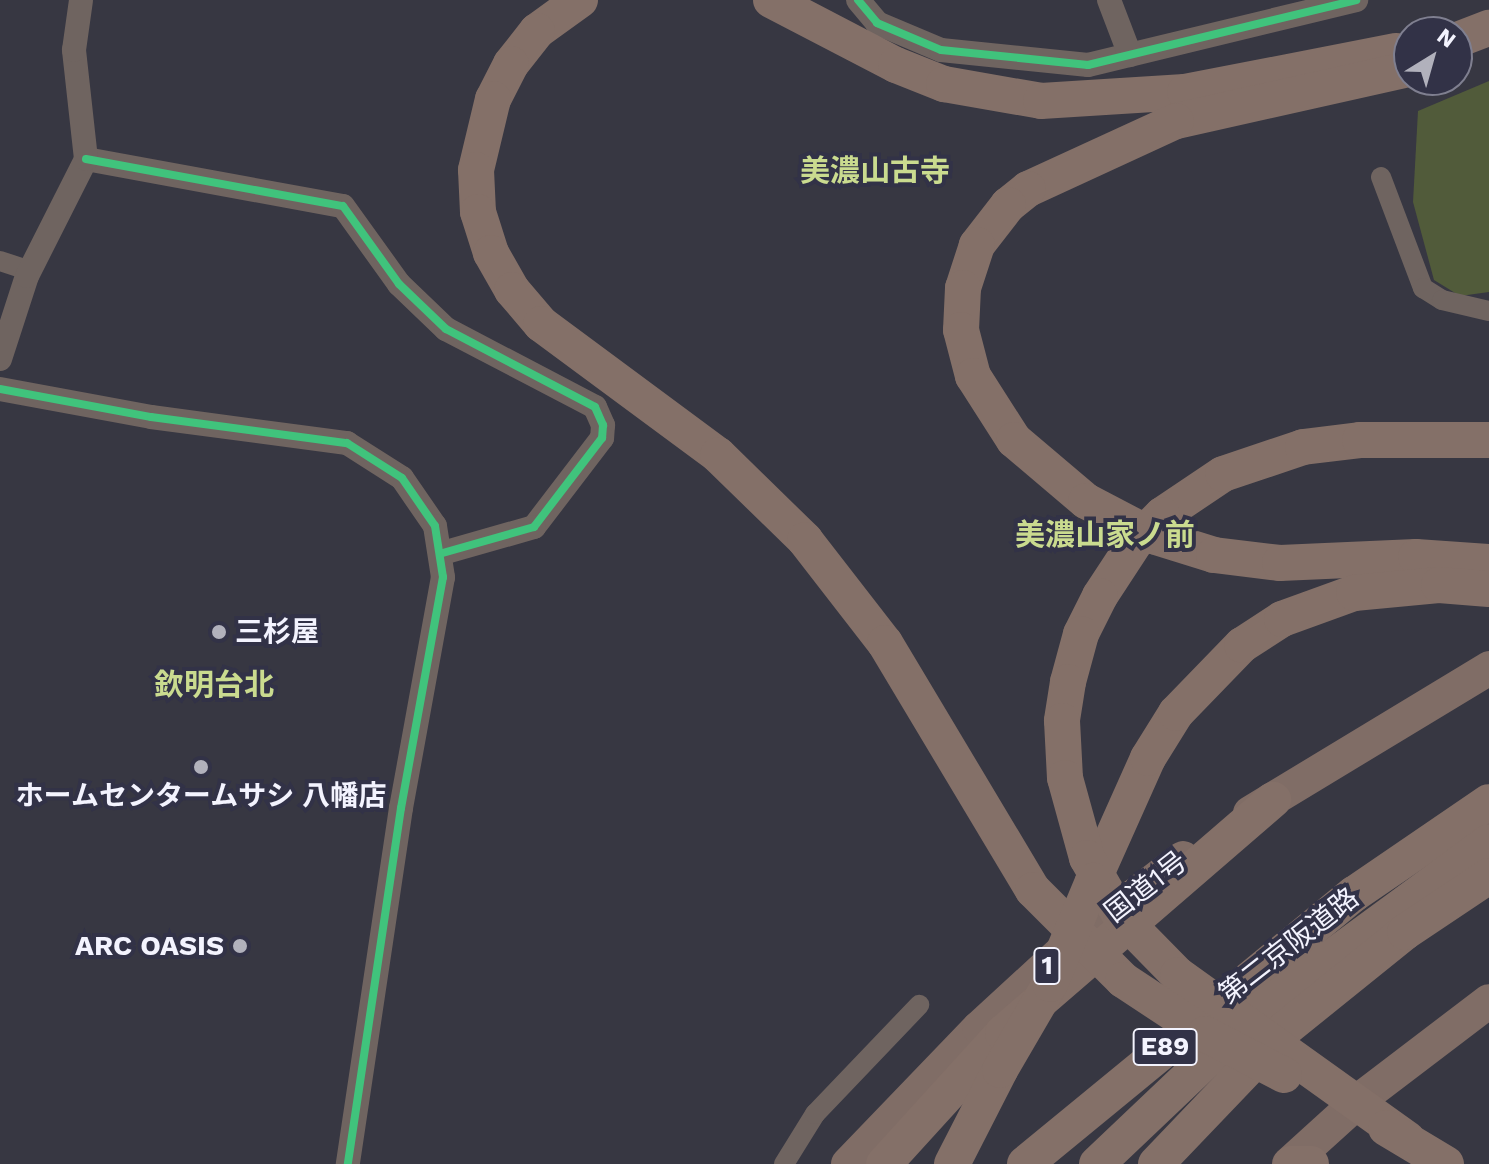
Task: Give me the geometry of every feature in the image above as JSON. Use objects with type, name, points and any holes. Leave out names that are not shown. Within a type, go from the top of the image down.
[{"type":"highway","points":[[580,0],[537,31],[511,64],[493,99],[476,170],[478,212],[491,253],[512,290],[541,324],[718,455],[805,540],[885,643],[1033,890],[1088,950],[1161,1007],[1407,1139]]},
{"type":"highway","points":[[771,0],[896,65],[944,84],[1041,101],[1185,92],[1393,52]]},
{"type":"highway","points":[[1393,73],[1176,121],[1028,189],[991,225],[968,266],[961,311],[973,376],[997,420],[1059,481],[1114,518],[1183,547],[1245,560],[1317,564],[1416,557],[1489,562]]},
{"type":"highway","points":[[1446,1164],[1178,975],[1121,917],[1087,858],[1065,778],[1066,691],[1081,634],[1100,596],[1136,541],[1162,515],[1223,474],[1303,447],[1360,440],[1489,440]]},
{"type":"highway","points":[[952,1164],[1000,1070],[1050,984],[1148,758],[1206,679],[1242,645],[1282,619],[1354,593],[1391,588],[1489,589]]},
{"type":"highway","name":"国道1号","points":[[848,1164],[979,1028],[1065,949],[1207,840],[1489,668]]},
{"type":"highway","points":[[884,1164],[1003,1033],[1273,800]]},
{"type":"highway","name":"第二京阪道路","points":[[1457,870],[1489,802]]},
{"type":"highway","name":"第二京阪道路","points":[[1025,1164],[1457,870],[1489,842]]},
{"type":"highway","points":[[1156,1164],[1237,1076],[1328,955],[1457,870]]},
{"type":"highway","name":"第二京阪道路","points":[[1097,1164],[1198,1064],[1328,955]]},
{"type":"highway","points":[[1290,1164],[1363,1097],[1489,1001]]},
{"type":"highway","points":[[1290,1164],[1311,1164]]},
{"type":"street","points":[[0,359],[30,271],[70,199],[86,159],[74,50],[81,0]]},
{"type":"street","points":[[858,0],[877,23],[941,50],[1088,65],[1356,0]]},
{"type":"street","points":[[1109,0],[1130,55]]},
{"type":"street","points":[[86,159],[343,206],[399,284],[446,329],[595,407],[603,425],[602,438],[534,527],[443,553]]},
{"type":"street","points":[[1381,177],[1423,288],[1442,300],[1489,311]]},
{"type":"street","points":[[0,261],[30,271]]},
{"type":"street","points":[[0,389],[151,417],[347,443],[402,478],[426,510],[443,553],[348,1164]]},
{"type":"street","points":[[784,1164],[815,1114],[919,1005]]},
{"type":"green space","points":[[1489,81],[1489,292],[1460,296],[1434,280],[1413,202],[1418,111],[1454,96],[1473,96],[1473,88]]},
{"type":"cycle path","points":[[858,0],[877,23],[941,50],[1088,65],[1356,0]]},
{"type":"cycle path","points":[[86,159],[343,206],[399,284],[446,329],[595,407],[603,425],[602,438],[534,527],[443,553]]},
{"type":"cycle path","points":[[0,389],[151,417],[347,443],[402,478],[435,526],[443,577],[401,808],[348,1164]]},
{"type":"place","name":"三杉屋","points":[[219,632]]},
{"type":"place","name":"ホームセンタームサシ 八幡店","points":[[201,767]]},
{"type":"place","name":"ARC OASIS","points":[[240,946]]},
{"type":"district","name":"美濃山古寺","points":[[875,171]]},
{"type":"district","name":"美濃山家ノ前","points":[[1105,535]]},
{"type":"district","name":"欽明台北","points":[[214,685]]}]
